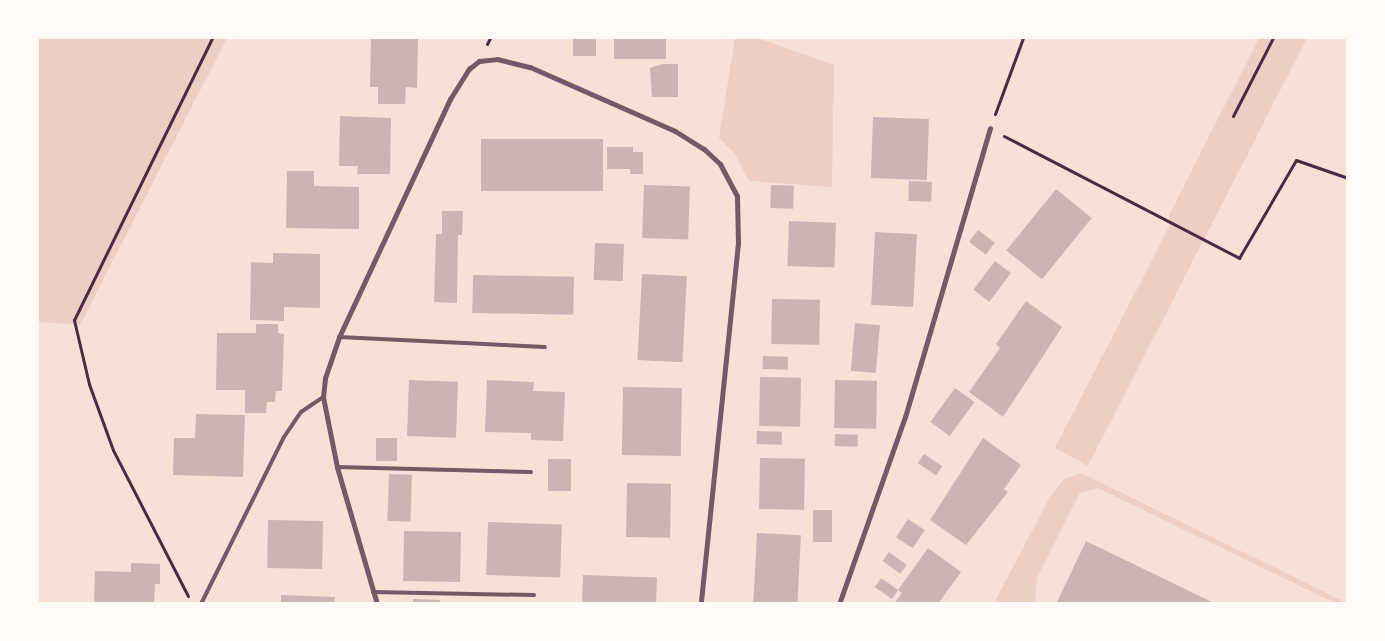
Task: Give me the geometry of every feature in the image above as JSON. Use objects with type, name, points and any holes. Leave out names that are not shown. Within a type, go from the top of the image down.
[{"type":"street","points":[[377,604],[338,467],[323,397],[325,378],[339,337],[450,99],[469,69],[479,61],[497,59],[530,67],[675,131],[704,149],[720,164],[737,196],[738,243],[701,604]]},
{"type":"street","points":[[839,604],[905,417],[990,128]]},
{"type":"lane","points":[[339,337],[545,347]]},
{"type":"lane","points":[[202,604],[284,437],[301,412],[323,397]]},
{"type":"lane","points":[[338,467],[531,472]]},
{"type":"lane","points":[[373,592],[534,595]]},
{"type":"path","points":[[191,600],[172,570],[113,450],[89,384],[74,320],[212,38]]},
{"type":"path","points":[[1023,38],[990,128],[1239,258],[1296,160],[1348,178]]},
{"type":"path","points":[[1233,116],[1273,38]]},
{"type":"shaded area","points":[[38,38],[227,38],[80,325],[38,322]]},
{"type":"shaded area","points":[[735,38],[758,38],[834,65],[832,187],[749,181],[735,154],[719,138]]},
{"type":"shaded area","points":[[1259,38],[1307,38],[1088,466],[1055,448],[1169,227],[1169,215]]},
{"type":"shaded area","points":[[1081,473],[1347,603],[1335,603],[1098,488],[1080,493],[1037,578],[1035,603],[994,603],[1050,497],[1064,479]]},
{"type":"building","points":[[371,38],[418,39],[417,88],[406,87],[405,104],[378,104],[378,87],[370,87]]},
{"type":"building","points":[[573,38],[596,38],[596,56],[573,56]]},
{"type":"building","points":[[614,38],[666,38],[666,59],[614,59]]},
{"type":"building","points":[[662,64],[678,64],[678,97],[652,97],[650,68]]},
{"type":"building","points":[[340,116],[391,118],[390,174],[357,174],[358,166],[339,166]]},
{"type":"building","points":[[873,117],[929,119],[927,180],[871,178]]},
{"type":"building","points":[[481,139],[603,139],[603,191],[481,191]]},
{"type":"building","points":[[607,147],[633,147],[633,152],[643,152],[643,174],[630,174],[630,169],[607,169]]},
{"type":"building","points":[[287,171],[314,171],[314,186],[359,187],[359,229],[286,228]]},
{"type":"building","points":[[909,181],[932,182],[931,202],[908,201]]},
{"type":"building","points":[[644,185],[690,187],[688,240],[642,238]]},
{"type":"building","points":[[771,185],[794,186],[793,209],[770,208]]},
{"type":"building","points":[[1056,189],[1092,218],[1042,279],[1006,250]]},
{"type":"building","points":[[442,211],[463,211],[462,235],[458,235],[457,303],[434,302],[436,234],[442,234]]},
{"type":"building","points":[[789,221],[836,223],[834,268],[787,266]]},
{"type":"building","points":[[978,230],[995,243],[986,255],[969,242]]},
{"type":"building","points":[[875,232],[917,234],[913,307],[871,305]]},
{"type":"building","points":[[595,243],[624,244],[623,281],[594,280]]},
{"type":"building","points":[[273,253],[320,254],[320,308],[284,307],[284,321],[250,320],[251,262],[273,263]]},
{"type":"building","points":[[995,261],[1011,273],[989,302],[973,290]]},
{"type":"building","points":[[642,274],[687,276],[682,362],[637,360]]},
{"type":"building","points":[[473,275],[574,277],[573,315],[472,313]]},
{"type":"building","points":[[772,299],[820,300],[819,345],[771,344]]},
{"type":"building","points":[[1026,301],[1062,327],[1003,417],[969,392],[1000,348],[996,344]]},
{"type":"building","points":[[855,323],[880,325],[876,373],[851,371]]},
{"type":"building","points":[[256,324],[278,324],[278,333],[284,334],[282,391],[276,391],[275,402],[267,402],[266,413],[245,413],[245,390],[216,390],[217,333],[256,333]]},
{"type":"building","points":[[763,356],[788,357],[788,370],[763,369]]},
{"type":"building","points":[[760,377],[801,378],[800,427],[759,426]]},
{"type":"building","points":[[409,380],[458,382],[456,438],[407,436]]},
{"type":"building","points":[[487,380],[534,382],[533,391],[565,392],[563,441],[531,440],[531,433],[485,432]]},
{"type":"building","points":[[835,380],[877,381],[876,429],[834,428]]},
{"type":"building","points":[[623,387],[682,388],[681,456],[622,455]]},
{"type":"building","points":[[955,388],[974,402],[950,436],[930,422]]},
{"type":"building","points":[[196,414],[245,415],[243,477],[173,475],[174,438],[195,438]]},
{"type":"building","points":[[757,431],[782,432],[782,445],[757,444]]},
{"type":"building","points":[[835,434],[858,435],[858,447],[835,446]]},
{"type":"building","points":[[376,438],[397,438],[397,461],[376,461]]},
{"type":"building","points":[[983,438],[1021,465],[1004,489],[1008,492],[966,545],[930,520]]},
{"type":"building","points":[[924,454],[942,466],[936,475],[918,463]]},
{"type":"building","points":[[760,458],[805,459],[804,510],[759,509]]},
{"type":"building","points":[[548,459],[571,459],[571,491],[548,491]]},
{"type":"building","points":[[389,474],[412,475],[410,522],[387,521]]},
{"type":"building","points":[[627,483],[671,484],[670,538],[626,537]]},
{"type":"building","points":[[813,510],[832,510],[832,542],[813,542]]},
{"type":"building","points":[[908,519],[925,530],[913,548],[896,537]]},
{"type":"building","points":[[268,520],[323,521],[322,569],[267,568]]},
{"type":"building","points":[[488,522],[562,525],[560,578],[486,575]]},
{"type":"building","points":[[404,531],[461,532],[460,582],[403,581]]},
{"type":"building","points":[[757,533],[801,535],[797,604],[753,604]]},
{"type":"building","points":[[1086,541],[1216,604],[1056,604]]},
{"type":"building","points":[[928,548],[961,572],[938,604],[894,604],[902,593],[898,590]]},
{"type":"building","points":[[889,552],[907,565],[900,574],[883,561]]},
{"type":"building","points":[[131,563],[160,564],[160,584],[155,584],[154,604],[94,604],[95,571],[131,572]]},
{"type":"building","points":[[583,575],[657,578],[656,604],[582,604]]},
{"type":"building","points":[[881,578],[898,590],[892,599],[875,587]]},
{"type":"building","points":[[281,595],[335,597],[334,604],[281,604]]},
{"type":"building","points":[[413,599],[440,600],[440,604],[413,604]]}]
